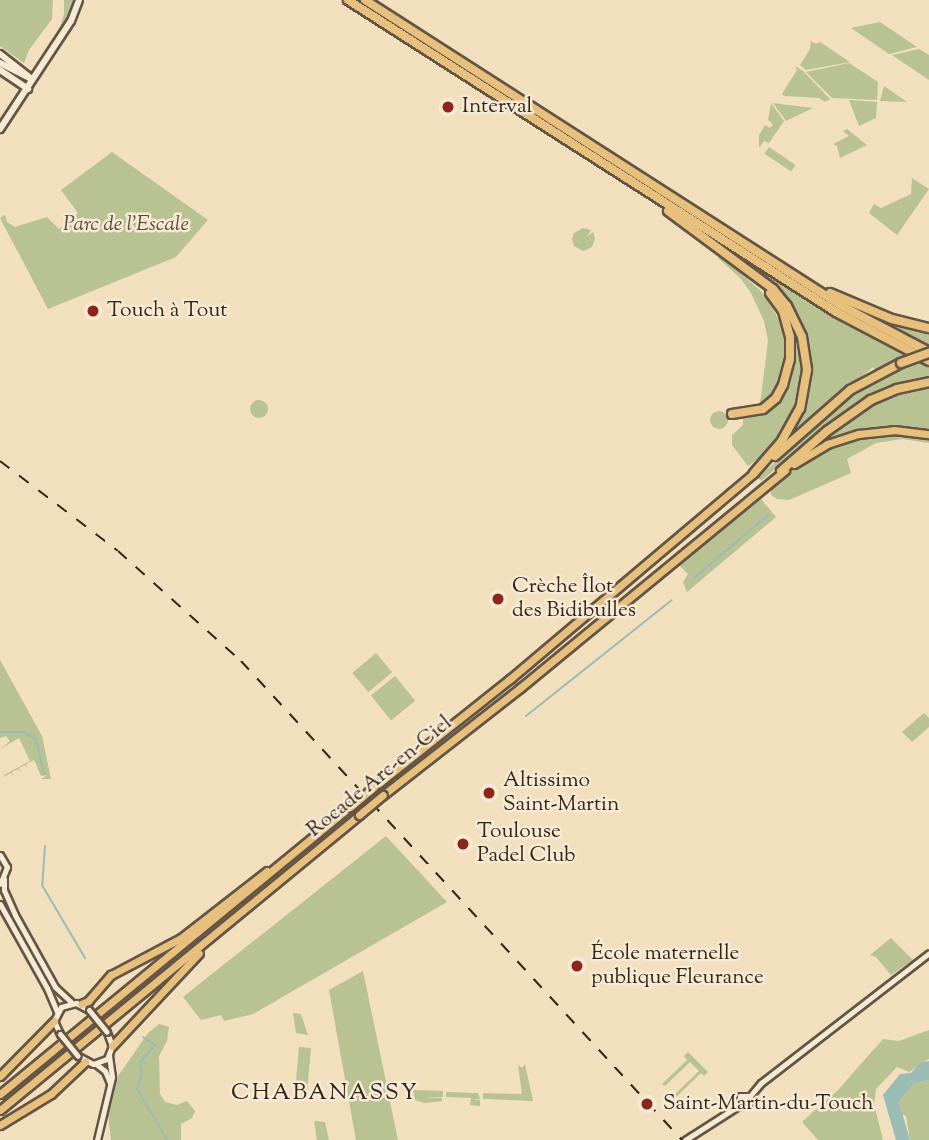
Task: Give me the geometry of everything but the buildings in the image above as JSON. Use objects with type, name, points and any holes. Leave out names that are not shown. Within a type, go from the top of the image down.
[{"type":"highway","points":[[348,0],[653,197],[853,322],[929,361]]},
{"type":"highway","points":[[365,0],[857,315],[929,352]]},
{"type":"highway","points":[[653,197],[766,282],[787,306],[798,328],[806,354],[805,390],[797,416],[782,441],[754,473]]},
{"type":"highway","points":[[730,256],[765,288],[782,309],[791,348],[783,385],[773,402],[757,412],[732,414]]},
{"type":"highway","points":[[773,261],[853,304],[929,328]]},
{"type":"highway","points":[[754,473],[850,390],[901,363],[929,352]]},
{"type":"highway","points":[[781,471],[834,425],[870,400],[897,388],[929,382]]},
{"type":"highway","name":"Rocade Arc-en-Ciel","points":[[0,1110],[383,795],[520,688],[781,471],[827,444],[858,434],[894,430],[929,434]]},
{"type":"highway","name":"Rocade Arc-en-Ciel","points":[[0,1094],[510,679],[754,473]]},
{"type":"highway","points":[[81,1004],[92,997],[111,975],[181,938],[276,864],[282,864]]},
{"type":"highway","points":[[112,1046],[229,923]]},
{"type":"highway","points":[[0,1076],[54,1021]]},
{"type":"highway","points":[[0,1125],[51,1094],[85,1062]]},
{"type":"main road","points":[[0,130],[71,21],[79,0]]},
{"type":"main road","points":[[0,54],[32,79]]},
{"type":"main road","points":[[0,62],[20,76],[32,79]]},
{"type":"main road","points":[[0,70],[27,89]]},
{"type":"street","points":[[0,855],[6,867],[2,881],[4,890],[55,987],[71,1002],[81,1004],[89,1010],[107,1032],[112,1046],[109,1056],[111,1084],[97,1138]]},
{"type":"street","points":[[0,904],[47,988],[57,1012]]},
{"type":"street","points":[[685,1140],[740,1105],[740,1096],[750,1096],[761,1083],[929,953]]},
{"type":"street","points":[[71,1002],[57,1012],[54,1021],[60,1034],[85,1062],[96,1064],[105,1071],[111,1084]]},
{"type":"street","points":[[96,1064],[109,1056]]},
{"type":"green space","points":[[0,0],[53,0],[52,19],[29,50],[24,63],[0,46]]},
{"type":"green space","points":[[64,0],[75,0],[71,16],[58,34],[64,14]]},
{"type":"green space","points":[[880,22],[917,47],[889,54],[851,28]]},
{"type":"green space","points":[[811,41],[816,44],[820,42],[850,62],[806,70],[800,65],[810,49]]},
{"type":"green space","points":[[919,49],[929,55],[929,80],[892,55]]},
{"type":"green space","points":[[849,63],[878,82],[877,100],[832,98],[806,72]]},
{"type":"green space","points":[[795,66],[830,99],[825,102],[819,98],[784,96],[782,94],[797,70]]},
{"type":"green space","points":[[884,86],[907,102],[880,101]]},
{"type":"green space","points":[[849,100],[877,102],[876,118],[859,126]]},
{"type":"green space","points":[[771,103],[784,121],[769,143],[764,141],[759,148],[759,135],[765,125],[770,128],[773,124],[768,120]]},
{"type":"green space","points":[[773,103],[813,108],[786,121]]},
{"type":"green space","points":[[847,129],[867,145],[840,158],[837,146],[833,144],[849,136],[843,131]]},
{"type":"green space","points":[[769,147],[796,165],[791,172],[765,154]]},
{"type":"green space","name":"Parc de l’Escale","points":[[112,152],[208,220],[176,257],[48,309],[0,218],[5,215],[7,222],[15,227],[47,217],[59,229],[78,213],[61,190]]},
{"type":"green space","points":[[912,178],[929,189],[897,235],[869,213],[874,204],[881,208],[911,194]]},
{"type":"green space","points":[[583,228],[591,230],[587,237],[593,232],[595,238],[592,247],[583,251],[574,246],[572,239],[574,233]]},
{"type":"green space","points":[[727,247],[843,323],[906,356],[875,370],[873,367],[792,435],[806,399],[808,354],[771,284],[725,249]]},
{"type":"green space","points":[[720,255],[762,292],[783,326],[785,357],[777,389],[760,404],[768,341],[764,321],[751,293],[741,279],[718,258]]},
{"type":"green space","points":[[866,313],[929,331],[929,346],[890,327]]},
{"type":"green space","points":[[797,333],[803,380],[795,413],[771,450],[748,466],[732,445],[732,435],[743,425],[743,419],[764,414],[780,402],[793,368],[793,334]]},
{"type":"green space","points":[[919,363],[929,367],[929,380],[904,384],[868,398],[844,412],[761,481],[757,477],[856,391],[898,368]]},
{"type":"green space","points":[[929,386],[929,431],[887,427],[861,430],[829,440],[827,437],[836,428],[839,431],[846,420],[875,401],[902,391]]},
{"type":"green space","points":[[255,400],[263,400],[268,409],[266,416],[255,418],[250,413],[250,405]]},
{"type":"green space","points":[[719,411],[727,416],[728,420],[723,428],[719,429],[711,424],[710,420],[715,412]]},
{"type":"green space","points":[[887,433],[929,437],[929,443],[902,439],[876,443],[847,459],[851,473],[789,500],[777,499],[771,495],[771,490],[796,467],[829,446],[848,439]]},
{"type":"green space","points":[[761,499],[776,517],[687,592],[683,582],[688,574],[678,564]]},
{"type":"green space","points":[[376,653],[392,672],[368,692],[352,673]]},
{"type":"green space","points":[[0,660],[42,736],[51,779],[41,779],[47,775],[41,776],[34,760],[26,764],[28,768],[25,765],[19,768],[21,772],[18,769],[12,772],[14,776],[11,773],[5,776],[6,780],[4,775],[30,761],[19,738],[0,749],[10,741],[6,736],[0,738]]},
{"type":"green space","points":[[395,676],[415,701],[391,720],[371,696]]},
{"type":"green space","points":[[924,713],[929,718],[929,727],[912,742],[902,732]]},
{"type":"green space","points":[[386,836],[447,902],[253,1014],[224,1021],[221,1015],[201,1020],[183,997]]},
{"type":"green space","points":[[891,938],[913,960],[891,975],[876,957],[870,955]]},
{"type":"green space","points":[[363,971],[398,1140],[356,1140],[329,990]]},
{"type":"green space","points":[[293,1013],[301,1014],[308,1035],[296,1033]]},
{"type":"green space","points":[[159,1024],[169,1027],[167,1041],[159,1056],[160,1094],[165,1102],[177,1105],[187,1101],[195,1111],[192,1118],[181,1124],[181,1140],[111,1140],[108,1114],[116,1079],[148,1033]]},
{"type":"green space","points":[[929,1030],[929,1059],[909,1072],[897,1067],[876,1089],[874,1104],[883,1140],[818,1140],[802,1122],[838,1090],[883,1039],[899,1041]]},
{"type":"green space","points":[[299,1047],[311,1048],[307,1093],[295,1092]]},
{"type":"green space","points":[[688,1052],[708,1072],[704,1076],[701,1073],[676,1097],[674,1095],[699,1071],[690,1062],[665,1086],[662,1084],[687,1060],[684,1056]]},
{"type":"green space","points":[[525,1064],[533,1101],[483,1099],[483,1093],[522,1094],[518,1065],[522,1068]]},
{"type":"green space","points":[[929,1080],[929,1140],[910,1140],[906,1116],[901,1114],[899,1102],[914,1083]]},
{"type":"green space","points":[[413,1090],[443,1091],[443,1097],[422,1097],[442,1098],[442,1101],[425,1103],[415,1100]]},
{"type":"green space","points":[[446,1092],[478,1093],[480,1099],[472,1099],[480,1100],[480,1106],[470,1105],[471,1098],[446,1097]]},
{"type":"green space","points":[[314,1121],[325,1122],[329,1140],[317,1140]]},
{"type":"water","points":[[929,1061],[929,1080],[914,1083],[899,1102],[910,1140],[896,1140],[883,1095],[900,1074],[911,1073],[920,1063]]},
{"type":"waterway","points":[[694,578],[768,515]]},
{"type":"waterway","points":[[526,716],[672,600]]},
{"type":"waterway","points":[[0,732],[23,732],[36,739],[44,774]]},
{"type":"waterway","points":[[45,846],[42,885],[85,958]]},
{"type":"waterway","points":[[143,1037],[155,1045],[140,1062],[142,1072],[137,1089],[167,1140]]},
{"type":"railway","points":[[0,461],[118,551],[241,661],[682,1140]]},
{"type":"place","name":"Interval","points":[[448,107]]},
{"type":"place","name":"Touch à Tout","points":[[93,311]]},
{"type":"place","name":"Crèche Îlot des Bidibulles","points":[[498,599]]},
{"type":"place","name":"Altissimo Saint-Martin","points":[[489,793]]},
{"type":"place","name":"Toulouse Padel Club","points":[[463,844]]},
{"type":"place","name":"École maternelle publique Fleurance","points":[[577,966]]},
{"type":"place","name":"Saint-Martin-du-Touch","points":[[647,1104]]},
{"type":"district","name":"CHABANASSY","points":[[325,1094]]}]
